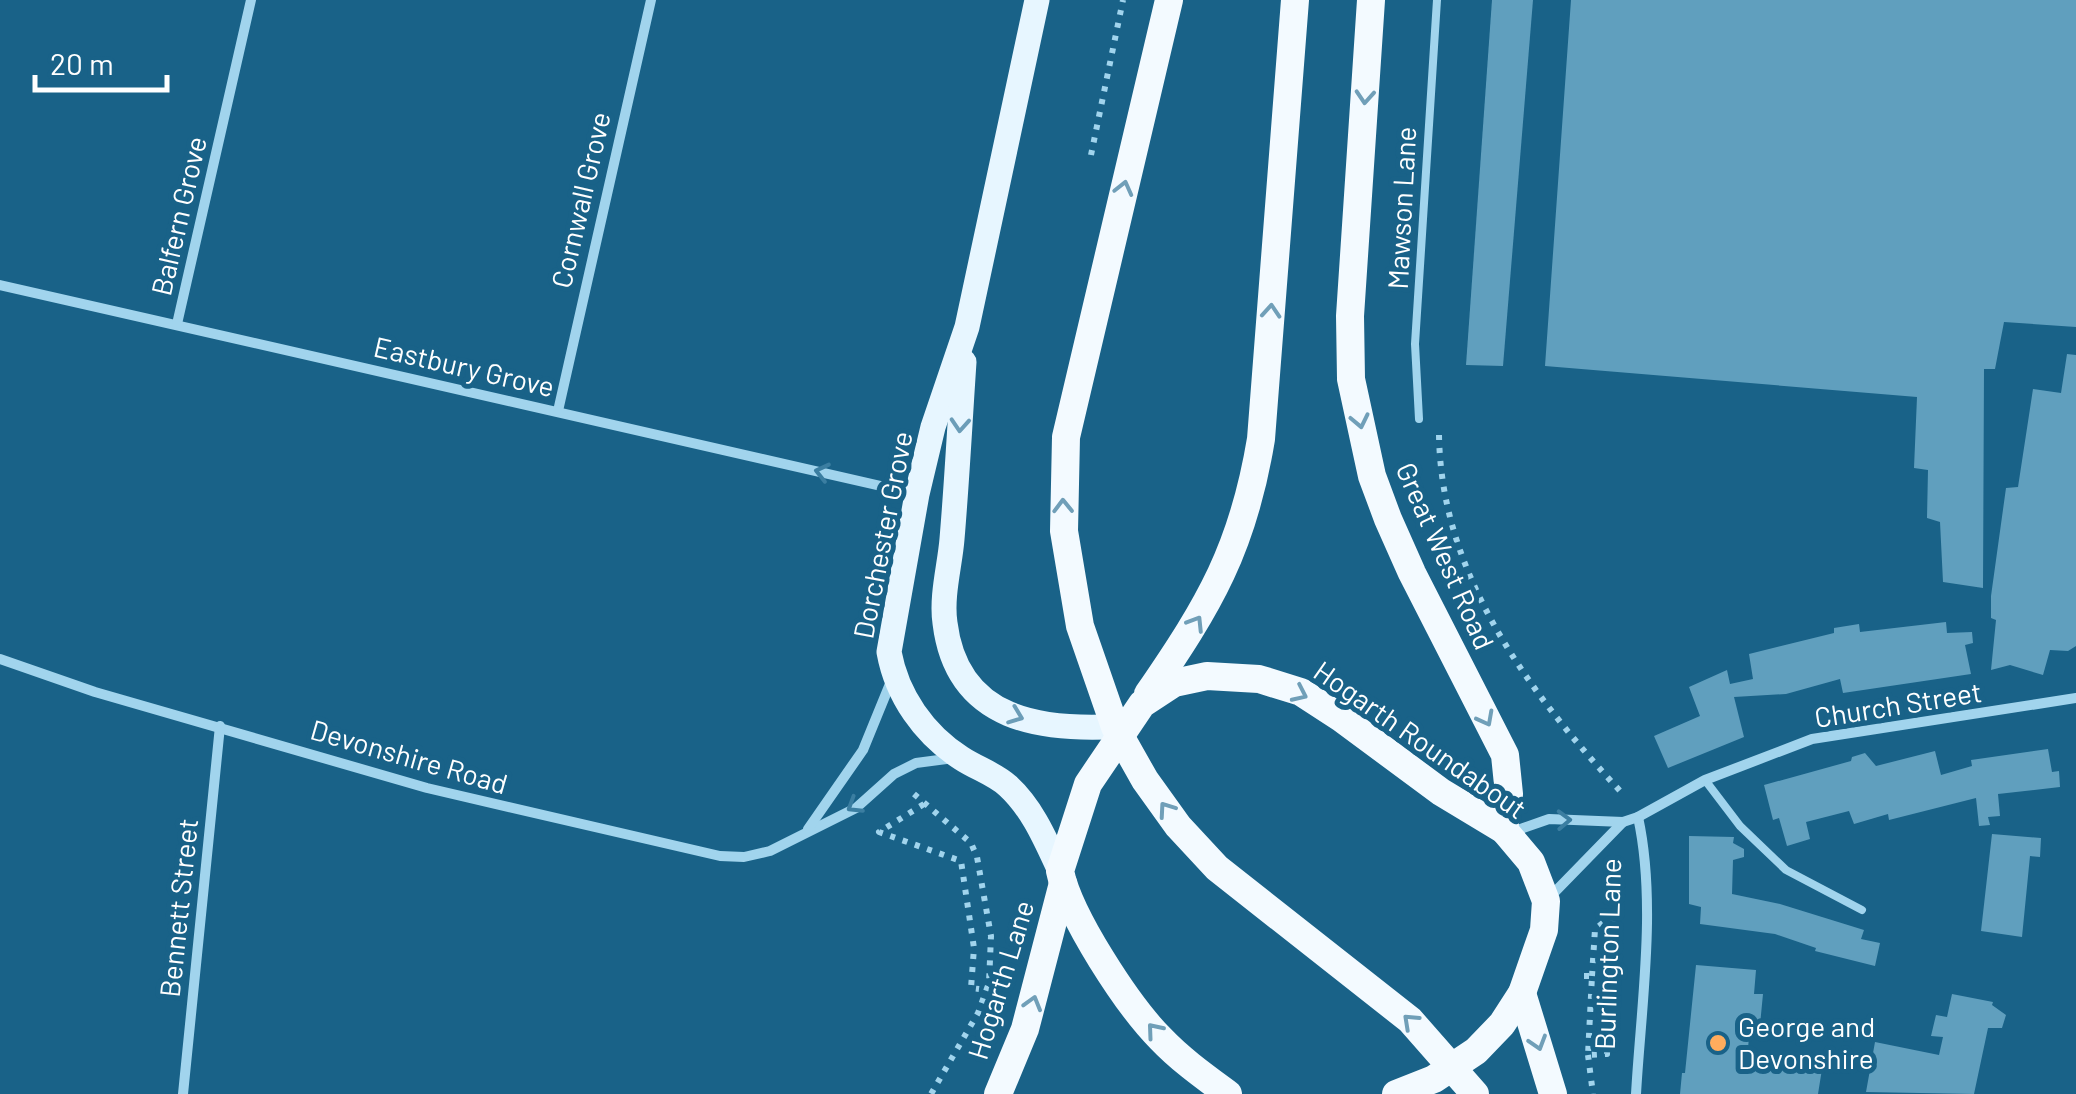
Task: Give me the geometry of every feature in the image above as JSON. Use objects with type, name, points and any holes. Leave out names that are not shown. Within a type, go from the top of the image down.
[{"type":"highway","points":[[1170,0],[1066,437],[1064,530],[1080,626],[1115,727],[1145,780],[1178,826],[1217,868],[1410,1020],[1475,1094]]},
{"type":"highway","points":[[1134,715],[1203,614],[1238,541],[1252,493],[1262,439],[1295,0]]},
{"type":"highway","name":"Great West Road","points":[[1372,0],[1350,316],[1351,379],[1372,476],[1388,519],[1419,589],[1505,755],[1510,794],[1505,832]]},
{"type":"highway","name":"Hogarth Roundabout","points":[[1062,877],[1088,784],[1134,715],[1174,682],[1207,676],[1260,679],[1301,692],[1441,792],[1505,832],[1531,862],[1546,901]]},
{"type":"highway","points":[[1062,877],[1086,932],[1159,1038],[1228,1094]]},
{"type":"highway","name":"Hogarth Lane","points":[[998,1094],[1025,1029],[1062,877]]},
{"type":"highway","points":[[1396,1094],[1434,1080],[1476,1051],[1502,1024],[1522,993],[1544,930],[1546,901]]},
{"type":"highway","points":[[1522,993],[1554,1094]]},
{"type":"main road","name":"Dorchester Grove","points":[[1037,0],[967,328],[933,427],[917,494],[889,652],[893,675],[927,730],[960,758],[1004,782],[1018,796],[1038,823],[1062,877]]},
{"type":"main road","name":"Dorchester Grove","points":[[967,328],[944,620],[954,665],[985,702],[1047,727],[1081,729],[1134,715]]},
{"type":"street","name":"Balfern Grove","points":[[177,324],[251,0]]},
{"type":"street","name":"Cornwall Grove","points":[[558,411],[651,0]]},
{"type":"street","name":"Eastbury Grove","points":[[0,285],[917,494]]},
{"type":"street","name":"Devonshire Road","points":[[0,659],[95,692],[427,788],[720,856],[744,857],[770,851],[856,808],[894,774],[916,763],[960,758]]},
{"type":"street","name":"Devonshire Road","points":[[808,830],[864,750],[893,675]]},
{"type":"street","name":"Church Street","points":[[1505,832],[1549,819],[1622,822],[1705,780],[1812,739],[2076,698]]},
{"type":"street","name":"Bennett Street","points":[[184,1094],[220,726]]},
{"type":"street","name":"Burlington Lane","points":[[1636,1094],[1646,910],[1645,849],[1638,817]]},
{"type":"street","name":"Church Street","points":[[1546,901],[1622,822]]},
{"type":"lane","name":"Mawson Lane","points":[[1419,419],[1416,344],[1436,0]]},
{"type":"lane","points":[[1705,780],[1740,826],[1786,870],[1862,910]]},
{"type":"path","points":[[1438,433],[1439,468],[1451,532],[1498,632],[1534,686],[1631,803],[1638,817]]},
{"type":"path","name":"Hogarth Lane","points":[[907,786],[971,843],[991,936],[988,983],[978,1012],[930,1094]]},
{"type":"path","points":[[924,804],[879,832],[961,861],[974,948],[971,988],[978,988]]},
{"type":"path","points":[[1590,1086],[1588,976],[1596,929],[1618,912],[1646,910]]},
{"type":"path","points":[[1588,1055],[1607,1054],[1613,929],[1618,912]]},
{"type":"building","points":[[1492,0],[1533,0],[1503,366],[1466,365]]},
{"type":"building","points":[[1571,0],[2076,0],[2076,327],[2004,322],[1995,369],[1984,369],[1983,588],[1943,582],[1940,522],[1927,518],[1928,470],[1914,468],[1917,397],[1545,366]]},
{"type":"building","points":[[2067,354],[2076,355],[2076,646],[2068,651],[2050,650],[2043,675],[2010,665],[1991,670],[1996,620],[1991,618],[1991,596],[2006,488],[2018,487],[2033,389],[2061,393]]},
{"type":"building","points":[[1946,622],[1947,633],[1972,632],[1973,643],[1965,645],[1971,674],[1843,693],[1840,679],[1786,694],[1734,697],[1744,737],[1668,768],[1654,736],[1700,716],[1689,687],[1727,670],[1730,684],[1753,679],[1749,654],[1834,633],[1834,628],[1859,624],[1860,632]]},
{"type":"building","points":[[2048,749],[2052,772],[2059,771],[2060,787],[1998,794],[2000,816],[1988,817],[1990,825],[1979,826],[1976,798],[1889,820],[1888,814],[1854,824],[1849,811],[1806,822],[1810,839],[1787,846],[1779,818],[1773,820],[1764,785],[1851,761],[1865,753],[1876,766],[1935,751],[1941,775],[1972,766],[1971,760]]},
{"type":"building","points":[[1992,834],[2041,838],[2040,857],[2030,856],[2022,937],[1981,931]]},
{"type":"building","points":[[1689,836],[1734,837],[1733,843],[1744,849],[1744,857],[1733,860],[1732,894],[1864,930],[1861,939],[1880,943],[1875,966],[1815,951],[1816,948],[1775,934],[1700,924],[1701,907],[1689,904]]},
{"type":"building","name":"George and Devonshire","points":[[1696,965],[1756,970],[1754,994],[1763,994],[1760,1025],[1750,1024],[1747,1061],[1822,1069],[1818,1094],[1680,1094]]},
{"type":"building","points":[[1952,994],[1993,1002],[2006,1015],[2002,1028],[1988,1028],[1974,1094],[1866,1092],[1875,1042],[1939,1055],[1943,1037],[1931,1036],[1936,1015],[1947,1017]]},
{"type":"place","name":"George and Devonshire","points":[[1718,1043]]}]
